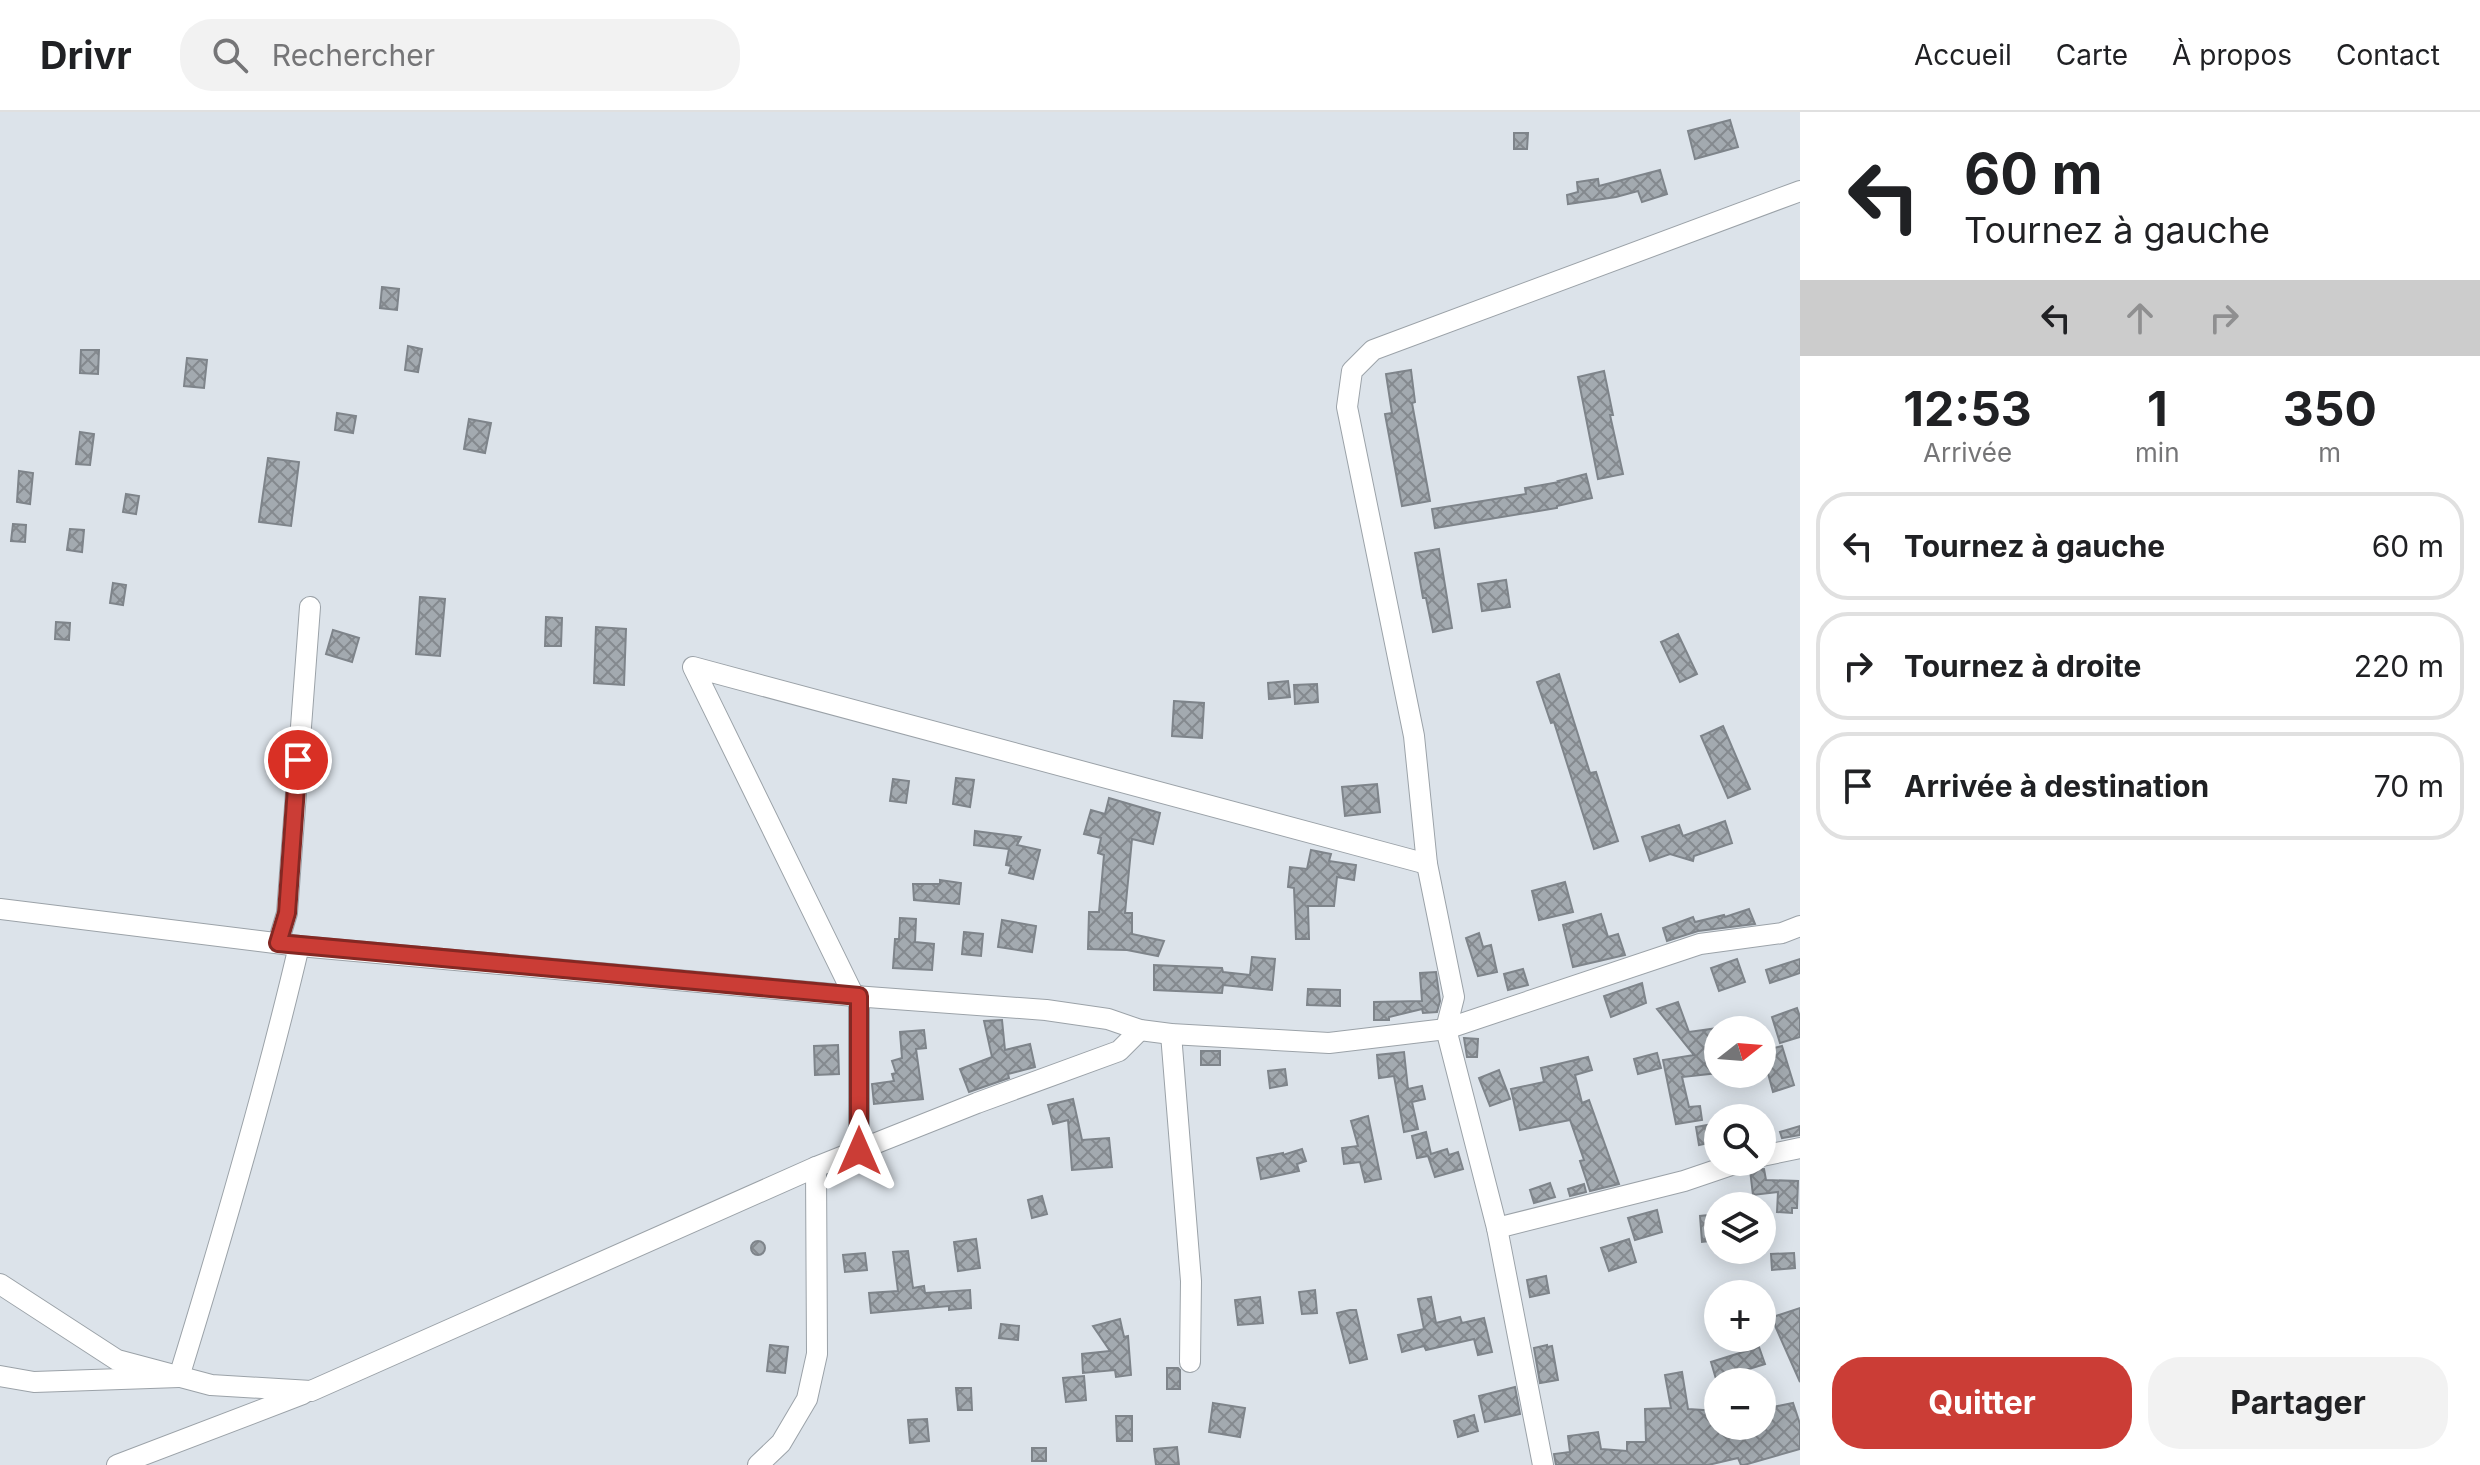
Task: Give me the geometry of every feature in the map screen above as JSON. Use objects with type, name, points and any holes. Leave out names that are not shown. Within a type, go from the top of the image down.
[{"type":"street","points":[[1543,1465],[1497,1228],[1446,1029],[1454,997],[1427,864],[1414,736],[1347,407],[1352,371],[1373,350],[1800,191]]},
{"type":"street","points":[[179,1377],[257,1114],[288,945],[287,913],[310,607]]},
{"type":"street","points":[[859,1151],[856,996],[693,667],[1427,864]]},
{"type":"street","points":[[0,909],[288,945],[1046,1010],[1108,1019],[1140,1030],[1171,1034],[1329,1043],[1446,1029],[1700,944],[1794,933]]},
{"type":"street","points":[[117,1465],[311,1391],[816,1167],[1119,1051],[1140,1030]]},
{"type":"street","points":[[1171,1034],[1191,1281],[1190,1362]]},
{"type":"street","points":[[1776,1153],[1800,1148]]},
{"type":"street","points":[[758,1465],[781,1443],[807,1399],[817,1354],[816,1167]]},
{"type":"street","points":[[1497,1228],[1704,1174]]},
{"type":"street","points":[[0,1284],[117,1360],[211,1385],[311,1391]]},
{"type":"street","points":[[0,1376],[34,1382],[179,1377]]},
{"type":"building","points":[[1730,120],[1738,147],[1695,159],[1688,131]]},
{"type":"building","points":[[1514,133],[1528,133],[1527,149],[1514,149]]},
{"type":"building","points":[[1660,170],[1667,194],[1642,202],[1638,191],[1568,204],[1567,195],[1578,192],[1577,182],[1598,179],[1599,186]]},
{"type":"building","points":[[382,287],[399,289],[397,310],[380,308]]},
{"type":"building","points":[[408,346],[422,349],[418,372],[405,370]]},
{"type":"building","points":[[81,350],[99,350],[98,374],[80,373]]},
{"type":"building","points":[[187,358],[207,360],[204,388],[184,386]]},
{"type":"building","points":[[1411,370],[1415,402],[1412,403],[1430,501],[1402,506],[1385,414],[1392,413],[1386,374]]},
{"type":"building","points":[[1604,371],[1623,474],[1598,479],[1578,377]]},
{"type":"building","points":[[337,413],[356,416],[353,433],[335,430]]},
{"type":"building","points":[[469,419],[491,423],[485,453],[464,449]]},
{"type":"building","points":[[80,432],[94,434],[90,465],[76,464]]},
{"type":"building","points":[[268,458],[299,462],[291,526],[259,522]]},
{"type":"building","points":[[19,471],[33,473],[30,504],[17,502]]},
{"type":"building","points":[[1586,474],[1592,498],[1557,508],[1435,528],[1432,509],[1526,494],[1525,488]]},
{"type":"building","points":[[126,494],[139,496],[136,514],[123,512]]},
{"type":"building","points":[[13,524],[26,525],[25,542],[11,541]]},
{"type":"building","points":[[70,529],[84,530],[82,552],[67,550]]},
{"type":"building","points":[[1439,549],[1452,628],[1433,632],[1415,553]]},
{"type":"building","points":[[1506,580],[1510,607],[1482,611],[1478,584]]},
{"type":"building","points":[[113,583],[126,585],[123,605],[110,603]]},
{"type":"building","points":[[420,597],[445,599],[440,656],[416,654]]},
{"type":"building","points":[[546,617],[562,618],[561,646],[545,646]]},
{"type":"building","points":[[56,622],[70,623],[69,640],[55,639]]},
{"type":"building","points":[[596,627],[626,629],[624,685],[594,683]]},
{"type":"building","points":[[333,630],[359,638],[352,662],[326,654]]},
{"type":"building","points":[[1678,634],[1697,674],[1680,682],[1661,642]]},
{"type":"building","points":[[1559,674],[1590,773],[1596,772],[1618,841],[1594,849],[1554,722],[1551,723],[1537,682]]},
{"type":"building","points":[[1288,681],[1290,697],[1269,699],[1268,683]]},
{"type":"building","points":[[1317,684],[1318,702],[1295,704],[1294,685]]},
{"type":"building","points":[[1174,701],[1204,703],[1202,738],[1172,736]]},
{"type":"building","points":[[1723,726],[1750,789],[1728,798],[1701,736]]},
{"type":"building","points":[[956,778],[974,780],[970,807],[953,804]]},
{"type":"building","points":[[893,779],[909,781],[906,803],[890,801]]},
{"type":"building","points":[[1377,784],[1380,812],[1345,816],[1342,787]]},
{"type":"building","points":[[1109,798],[1160,813],[1153,844],[1132,839],[1125,913],[1132,913],[1132,934],[1164,941],[1158,956],[1127,950],[1088,949],[1089,912],[1099,912],[1104,855],[1098,853],[1101,838],[1084,834],[1091,810],[1105,814]]},
{"type":"building","points":[[1725,821],[1732,843],[1694,856],[1693,861],[1670,854],[1650,861],[1642,837],[1679,825],[1683,836]]},
{"type":"building","points":[[975,831],[1021,837],[1017,845],[1040,850],[1033,879],[1009,873],[1011,866],[1006,865],[1009,849],[974,845]]},
{"type":"building","points":[[1311,850],[1331,854],[1329,861],[1356,865],[1354,880],[1337,877],[1334,906],[1308,906],[1309,939],[1296,939],[1294,888],[1288,887],[1290,867],[1307,869]]},
{"type":"building","points":[[940,880],[961,883],[959,904],[914,900],[913,884],[940,884]]},
{"type":"building","points":[[1565,882],[1573,912],[1539,920],[1532,891]]},
{"type":"building","points":[[1749,909],[1755,924],[1698,931],[1667,941],[1663,928],[1693,917],[1695,922]]},
{"type":"building","points":[[1601,914],[1608,937],[1618,934],[1625,955],[1573,967],[1563,925]]},
{"type":"building","points":[[900,918],[916,919],[915,942],[934,944],[932,970],[893,968]]},
{"type":"building","points":[[1002,920],[1036,926],[1032,952],[998,947]]},
{"type":"building","points":[[964,932],[983,934],[981,956],[962,954]]},
{"type":"building","points":[[1479,933],[1483,947],[1491,945],[1497,972],[1478,976],[1466,938]]},
{"type":"building","points":[[1252,957],[1275,959],[1272,990],[1223,985],[1222,993],[1154,990],[1154,965],[1222,968],[1223,972],[1250,975]]},
{"type":"building","points":[[1737,959],[1745,982],[1719,991],[1711,968]]},
{"type":"building","points":[[1800,959],[1800,973],[1770,983],[1766,970]]},
{"type":"building","points":[[1523,969],[1528,985],[1508,990],[1504,974]]},
{"type":"building","points":[[1436,972],[1440,1001],[1437,1012],[1423,1013],[1422,1009],[1389,1017],[1389,1020],[1374,1020],[1374,1002],[1422,1001],[1420,973]]},
{"type":"building","points":[[1642,983],[1646,1003],[1611,1017],[1604,996]]},
{"type":"building","points":[[1308,989],[1340,990],[1340,1006],[1307,1005]]},
{"type":"building","points":[[1678,1002],[1689,1032],[1704,1030],[1704,1075],[1682,1077],[1689,1107],[1700,1106],[1702,1120],[1676,1124],[1663,1060],[1694,1055],[1657,1009]]},
{"type":"building","points":[[1797,1008],[1800,1037],[1780,1043],[1775,1016]]},
{"type":"building","points":[[1002,1020],[1005,1050],[1030,1044],[1035,1067],[1008,1074],[1009,1078],[969,1092],[960,1069],[992,1057],[984,1021]]},
{"type":"building","points":[[924,1030],[926,1048],[916,1049],[923,1099],[874,1104],[872,1084],[894,1081],[892,1074],[896,1073],[892,1061],[902,1058],[900,1032]]},
{"type":"building","points":[[1464,1038],[1478,1039],[1477,1057],[1467,1057]]},
{"type":"building","points":[[838,1045],[839,1074],[815,1075],[814,1046]]},
{"type":"building","points":[[1782,1046],[1794,1085],[1773,1092],[1772,1088],[1776,1088],[1776,1048]]},
{"type":"building","points":[[1201,1051],[1220,1051],[1220,1065],[1201,1065]]},
{"type":"building","points":[[1404,1052],[1408,1089],[1422,1086],[1425,1099],[1412,1102],[1418,1129],[1404,1132],[1394,1076],[1379,1078],[1377,1055]]},
{"type":"building","points":[[1657,1053],[1661,1068],[1638,1074],[1634,1059]]},
{"type":"building","points":[[1588,1057],[1592,1070],[1575,1075],[1582,1103],[1589,1100],[1619,1184],[1590,1191],[1580,1161],[1584,1160],[1570,1120],[1520,1130],[1511,1089],[1544,1082],[1541,1068]]},
{"type":"building","points":[[1285,1069],[1287,1085],[1270,1088],[1268,1071]]},
{"type":"building","points":[[1499,1070],[1510,1099],[1490,1106],[1479,1078]]},
{"type":"building","points":[[1073,1099],[1082,1140],[1109,1138],[1112,1167],[1072,1170],[1068,1120],[1053,1124],[1048,1105]]},
{"type":"building","points":[[1368,1116],[1381,1179],[1365,1182],[1360,1162],[1344,1164],[1342,1148],[1358,1146],[1351,1121]]},
{"type":"building","points":[[1704,1126],[1704,1144],[1699,1145],[1696,1127]]},
{"type":"building","points":[[1800,1126],[1800,1135],[1782,1138],[1780,1132]]},
{"type":"building","points":[[1426,1132],[1431,1154],[1447,1149],[1449,1155],[1458,1152],[1463,1169],[1435,1177],[1428,1156],[1417,1158],[1412,1136]]},
{"type":"building","points":[[1302,1149],[1306,1161],[1297,1164],[1299,1171],[1261,1179],[1257,1158]]},
{"type":"building","points":[[1751,1176],[1798,1181],[1797,1208],[1792,1208],[1792,1213],[1777,1212],[1778,1192],[1753,1192]]},
{"type":"building","points":[[1550,1183],[1555,1197],[1534,1203],[1530,1190]]},
{"type":"building","points":[[1584,1184],[1586,1192],[1570,1196],[1568,1189]]},
{"type":"building","points":[[1042,1196],[1047,1214],[1032,1218],[1028,1200]]},
{"type":"building","points":[[1657,1210],[1662,1232],[1635,1240],[1628,1218]]},
{"type":"building","points":[[1700,1216],[1704,1216],[1702,1242]]},
{"type":"building","points":[[976,1239],[980,1268],[958,1271],[954,1242]]},
{"type":"building","points":[[1629,1239],[1636,1262],[1609,1271],[1601,1248]]},
{"type":"building","points":[[758,1241],[765,1248],[758,1255],[751,1248]]},
{"type":"building","points":[[908,1251],[913,1288],[924,1286],[925,1293],[970,1290],[971,1308],[949,1310],[949,1306],[871,1313],[869,1293],[898,1291],[893,1252]]},
{"type":"building","points":[[865,1253],[867,1270],[845,1272],[843,1255]]},
{"type":"building","points":[[1794,1253],[1795,1268],[1772,1270],[1772,1264],[1776,1264],[1776,1254]]},
{"type":"building","points":[[1546,1276],[1549,1293],[1530,1297],[1527,1280]]},
{"type":"building","points":[[1315,1290],[1317,1313],[1302,1314],[1299,1292]]},
{"type":"building","points":[[1260,1297],[1263,1323],[1238,1325],[1235,1300]]},
{"type":"building","points":[[1431,1297],[1436,1323],[1460,1317],[1462,1323],[1484,1318],[1492,1352],[1478,1355],[1474,1339],[1402,1352],[1398,1335],[1424,1329],[1418,1299]]},
{"type":"building","points":[[1800,1308],[1800,1382],[1776,1328],[1776,1316]]},
{"type":"building","points":[[1356,1310],[1367,1359],[1350,1363],[1337,1313]]},
{"type":"building","points":[[1120,1319],[1124,1337],[1128,1336],[1131,1375],[1116,1377],[1115,1370],[1083,1373],[1082,1354],[1110,1351],[1093,1326]]},
{"type":"building","points":[[1001,1324],[1019,1326],[1018,1340],[999,1338]]},
{"type":"building","points":[[770,1345],[788,1347],[785,1373],[767,1371]]},
{"type":"building","points":[[1552,1346],[1558,1380],[1540,1383],[1534,1348]]},
{"type":"building","points":[[1743,1352],[1761,1352],[1765,1364],[1752,1368],[1713,1368],[1711,1362]]},
{"type":"building","points":[[1167,1368],[1180,1370],[1180,1389],[1167,1389]]},
{"type":"building","points":[[1682,1372],[1688,1409],[1704,1410],[1704,1440],[1776,1440],[1776,1406],[1793,1403],[1800,1424],[1800,1449],[1744,1465],[1738,1458],[1708,1465],[1556,1465],[1554,1454],[1570,1452],[1568,1436],[1598,1432],[1601,1449],[1627,1451],[1627,1442],[1646,1442],[1645,1409],[1671,1408],[1665,1375]]},
{"type":"building","points":[[1084,1376],[1086,1400],[1066,1402],[1063,1378]]},
{"type":"building","points":[[1515,1387],[1520,1414],[1485,1422],[1479,1396]]},
{"type":"building","points":[[956,1388],[971,1388],[972,1410],[958,1410]]},
{"type":"building","points":[[1213,1403],[1245,1408],[1240,1437],[1209,1432]]},
{"type":"building","points":[[1474,1415],[1478,1431],[1458,1437],[1454,1421]]},
{"type":"building","points":[[1116,1416],[1132,1416],[1132,1441],[1117,1441]]},
{"type":"building","points":[[927,1419],[929,1441],[910,1443],[908,1420]]},
{"type":"building","points":[[1177,1447],[1179,1465],[1156,1465],[1154,1449]]},
{"type":"building","points":[[1032,1448],[1046,1448],[1046,1461],[1032,1461]]},
{"type":"route","points":[[298,760],[287,913],[278,943],[859,996],[859,1151]]}]
